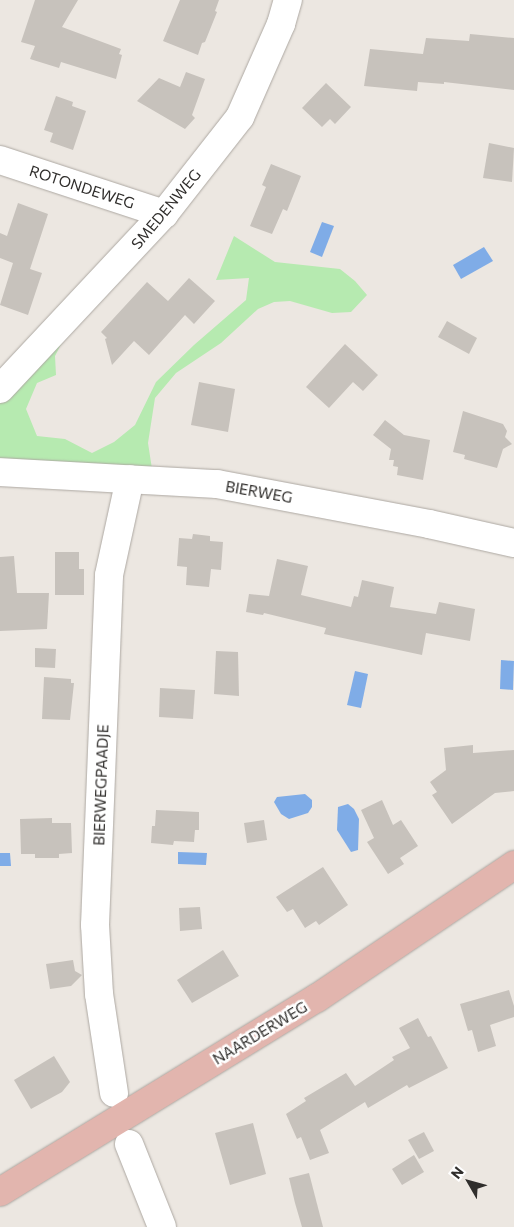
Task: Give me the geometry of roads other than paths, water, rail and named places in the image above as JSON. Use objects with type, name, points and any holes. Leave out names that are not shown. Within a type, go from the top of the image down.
[{"type":"main road","name":"NAARDERWEG","points":[[0,1192],[317,998],[514,865]]},
{"type":"street","name":"SMEDENWEG","points":[[0,389],[164,214],[240,117],[281,24],[288,0]]},
{"type":"street","name":"ROTONDEWEG","points":[[0,160],[164,214]]},
{"type":"street","name":"BIERWEG","points":[[0,472],[217,484],[430,524],[514,543]]},
{"type":"street","name":"BIERWEGPAADJE","points":[[114,1093],[99,994],[95,925],[109,575],[130,479]]},
{"type":"street","points":[[129,1144],[162,1227]]},
{"type":"water","points":[[322,222],[334,226],[322,257],[310,252]]},
{"type":"water","points":[[484,247],[493,261],[461,279],[453,265]]},
{"type":"water","points":[[501,660],[514,661],[513,690],[500,689]]},
{"type":"water","points":[[355,671],[368,674],[361,708],[347,705]]},
{"type":"water","points":[[305,794],[312,800],[312,807],[308,813],[289,819],[281,814],[274,802],[277,797]]},
{"type":"water","points":[[348,804],[354,809],[359,819],[358,850],[351,852],[337,830],[338,807]]},
{"type":"water","points":[[178,852],[207,853],[206,865],[178,864]]},
{"type":"water","points":[[0,853],[10,853],[11,866],[0,866]]}]
